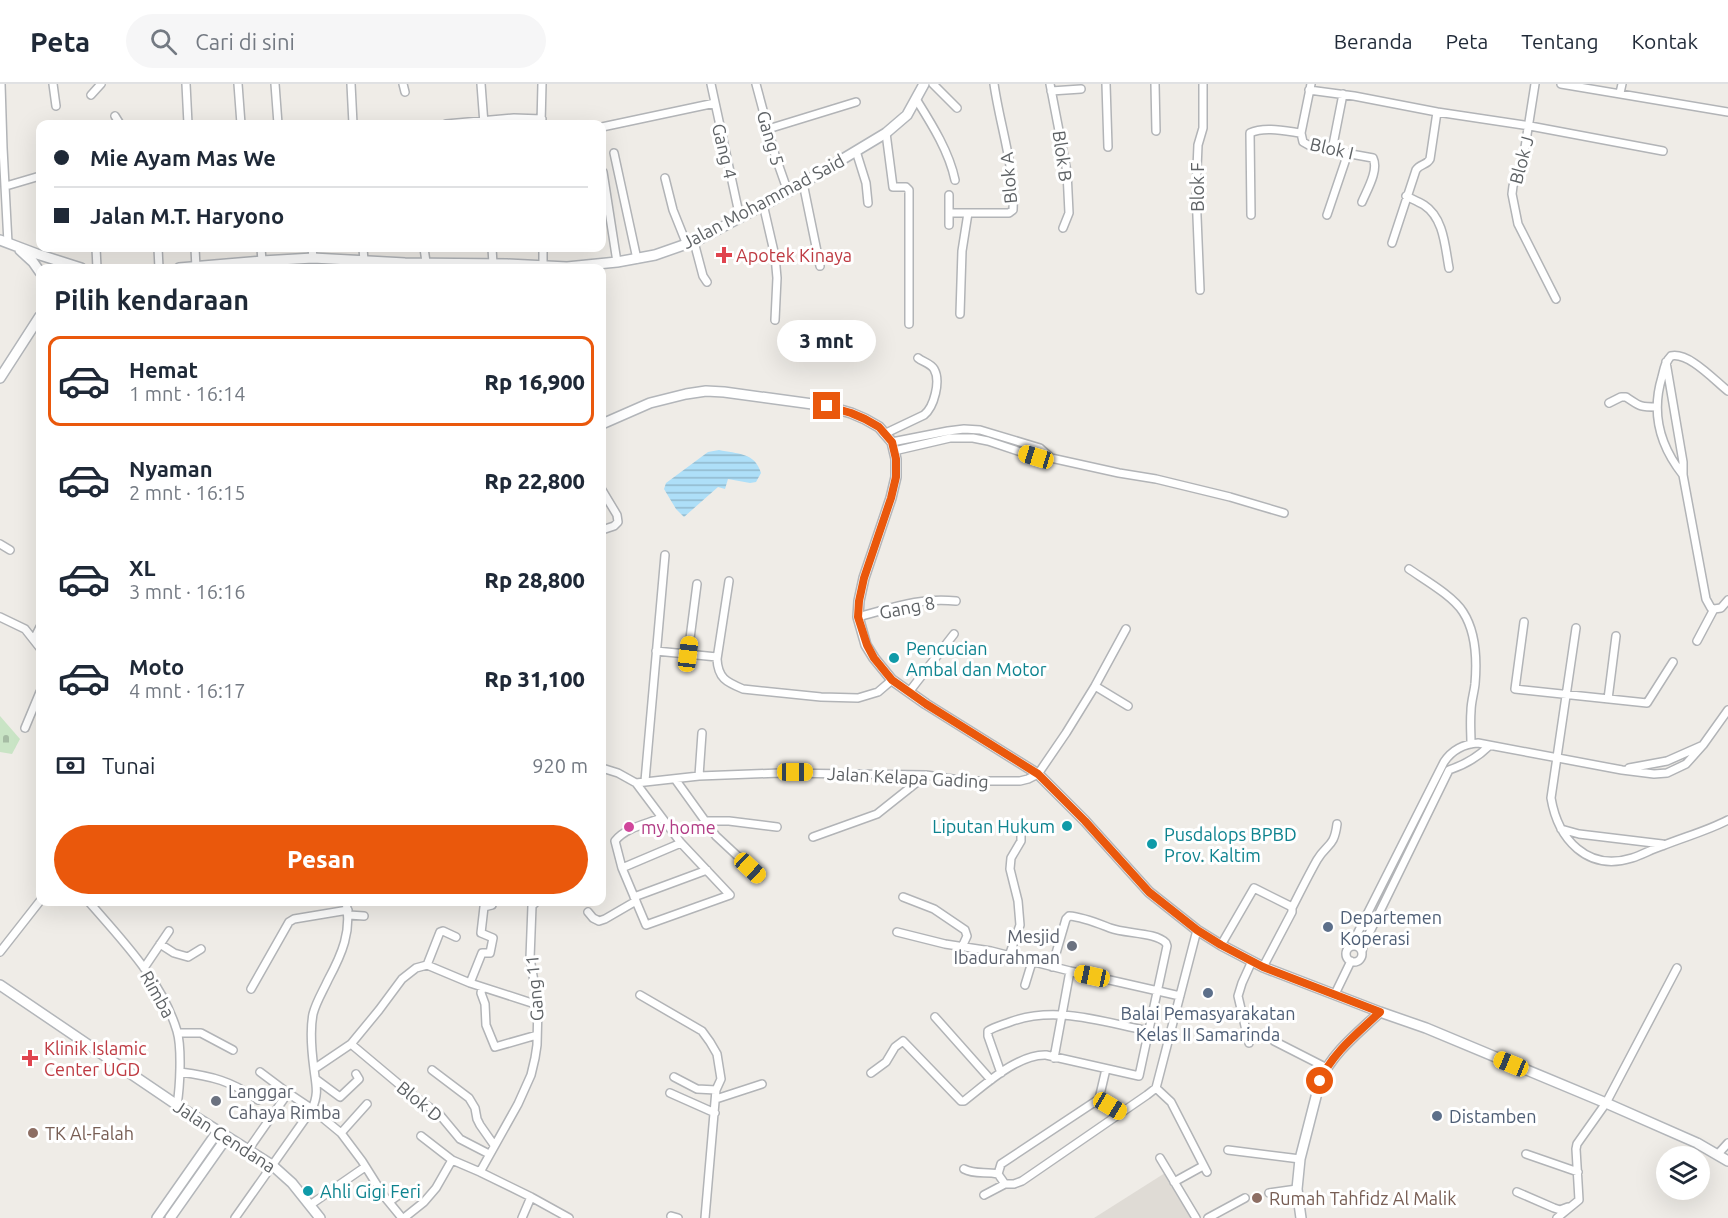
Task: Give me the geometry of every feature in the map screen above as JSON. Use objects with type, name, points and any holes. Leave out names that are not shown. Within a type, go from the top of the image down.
[{"type":"street","points":[[1,84],[8,243]]},
{"type":"street","points":[[53,84],[56,106]]},
{"type":"street","points":[[91,95],[100,84]]},
{"type":"street","points":[[186,84],[188,120]]},
{"type":"street","points":[[238,84],[241,120]]},
{"type":"street","points":[[275,84],[278,120]]},
{"type":"street","points":[[351,84],[353,120]]},
{"type":"street","points":[[404,84],[405,92]]},
{"type":"street","points":[[481,84],[484,120]]},
{"type":"street","points":[[542,84],[542,120]]},
{"type":"street","name":"Gang 4","points":[[711,84],[740,218]]},
{"type":"street","name":"Gang 5","points":[[756,84],[775,155],[788,192]]},
{"type":"street","name":"Jalan Mohammad Said","points":[[602,264],[637,259],[690,244],[788,192],[886,133],[907,115],[924,84]]},
{"type":"street","points":[[933,84],[957,108]]},
{"type":"street","name":"Blok A","points":[[950,213],[1009,213],[1013,208],[1011,171],[994,84]]},
{"type":"street","points":[[1106,84],[1108,147]]},
{"type":"street","points":[[1155,84],[1156,132]]},
{"type":"street","name":"Blok F","points":[[1200,290],[1196,192],[1198,145],[1203,128],[1203,84]]},
{"type":"street","name":"Blok J","points":[[1535,84],[1523,160],[1512,194],[1518,224],[1556,299]]},
{"type":"street","points":[[1561,84],[1728,112]]},
{"type":"street","points":[[1620,93],[1622,84]]},
{"type":"street","points":[[1310,87],[1437,112],[1530,126],[1663,151]]},
{"type":"street","name":"Blok I","points":[[1310,87],[1301,133],[1304,144],[1371,157],[1375,161],[1375,168],[1362,202]]},
{"type":"street","points":[[1051,88],[1081,89]]},
{"type":"street","name":"Blok B","points":[[1051,88],[1067,172],[1069,213],[1063,228]]},
{"type":"street","points":[[1332,150],[1343,94]]},
{"type":"street","points":[[916,99],[945,152],[955,180]]},
{"type":"street","points":[[768,129],[856,102]]},
{"type":"street","points":[[606,126],[715,103]]},
{"type":"street","points":[[1392,243],[1416,170],[1430,159],[1437,112]]},
{"type":"street","points":[[115,116],[118,120]]},
{"type":"street","points":[[499,120],[514,118],[528,120]]},
{"type":"street","points":[[1251,215],[1250,133],[1269,130],[1301,133]]},
{"type":"street","points":[[886,133],[893,187],[906,187],[909,190],[909,324]]},
{"type":"street","points":[[856,151],[866,183],[868,203]]},
{"type":"street","points":[[614,153],[637,259]]},
{"type":"street","points":[[1328,215],[1348,153]]},
{"type":"street","points":[[6,186],[36,178]]},
{"type":"street","points":[[665,178],[673,210],[707,282]]},
{"type":"street","points":[[803,183],[820,266]]},
{"type":"street","points":[[606,191],[617,262]]},
{"type":"street","points":[[949,195],[949,225]]},
{"type":"street","points":[[1406,196],[1424,205],[1436,217],[1449,268]]},
{"type":"street","points":[[764,204],[777,278],[775,320]]},
{"type":"street","points":[[960,314],[962,251],[968,213]]},
{"type":"street","points":[[8,243],[62,264]]},
{"type":"street","points":[[8,243],[36,266]]},
{"type":"street","points":[[261,252],[262,261]]},
{"type":"street","points":[[312,252],[313,258]]},
{"type":"street","points":[[363,252],[364,261]]},
{"type":"street","points":[[425,252],[426,262]]},
{"type":"street","points":[[492,252],[493,264]]},
{"type":"street","name":"Jalan Mohammad Said","points":[[234,264],[313,258],[493,264]]},
{"type":"street","points":[[0,378],[36,322]]},
{"type":"street","points":[[1683,475],[1671,458],[1660,434],[1657,407],[1660,382],[1666,362],[1671,356],[1681,355],[1728,391]]},
{"type":"street","points":[[884,434],[929,411],[934,397],[936,372],[931,365],[918,358]]},
{"type":"street","points":[[1666,362],[1683,462],[1683,475],[1706,599],[1714,609],[1721,608],[1728,600]]},
{"type":"street","points":[[606,422],[650,403],[706,391],[827,406],[865,419],[879,427],[893,447],[896,477],[864,578],[858,617],[874,658],[892,680],[1038,774],[1085,821],[1149,892],[1197,930],[1221,945],[1263,967],[1426,1028],[1606,1103],[1697,1143],[1728,1161]]},
{"type":"street","points":[[1610,403],[1626,397],[1635,405],[1657,407]]},
{"type":"street","points":[[893,447],[948,431],[980,430],[1040,448],[1052,458],[1156,479],[1284,513]]},
{"type":"street","points":[[606,497],[618,522],[606,529]]},
{"type":"street","points":[[0,544],[10,550]]},
{"type":"street","points":[[645,781],[665,555]]},
{"type":"street","points":[[1409,569],[1450,599],[1463,612],[1470,628],[1475,646],[1471,744]]},
{"type":"street","points":[[729,581],[717,657],[718,668],[723,679],[731,685],[743,689],[821,697],[858,698],[878,692],[892,680]]},
{"type":"street","points":[[688,654],[697,584]]},
{"type":"street","name":"Gang 8","points":[[858,617],[924,600],[956,601]]},
{"type":"street","points":[[1697,641],[1714,609]]},
{"type":"street","points":[[0,616],[25,629],[36,642]]},
{"type":"street","points":[[1524,622],[1515,689],[1647,703],[1673,663]]},
{"type":"street","points":[[1576,628],[1551,798],[1555,818],[1561,829],[1580,852],[1599,860],[1611,861],[1632,858],[1728,820]]},
{"type":"street","points":[[1038,774],[1095,686],[1126,630]]},
{"type":"street","points":[[909,692],[954,634]]},
{"type":"street","points":[[34,639],[36,635]]},
{"type":"street","points":[[1608,699],[1616,636]]},
{"type":"street","points":[[656,651],[717,657]]},
{"type":"street","points":[[1095,686],[1128,706]]},
{"type":"street","points":[[25,728],[36,702]]},
{"type":"street","points":[[1489,746],[1470,761],[1449,771],[1363,949],[1362,957],[1355,962],[1351,961],[1347,958],[1346,953],[1442,764],[1453,751],[1471,744],[1489,746],[1557,757],[1622,770],[1654,774],[1667,773],[1686,764],[1728,710]]},
{"type":"street","points":[[699,776],[702,733]]},
{"type":"street","points":[[1622,770],[1666,760],[1703,745]]},
{"type":"street","points":[[1442,764],[1449,771]]},
{"type":"street","points":[[606,770],[636,783],[681,843],[730,895],[647,925],[644,923],[615,845],[616,838],[627,831],[661,818]]},
{"type":"street","name":"Jalan Kelapa Gading","points":[[636,783],[699,776],[780,772],[926,775],[966,781],[1020,781],[1038,774]]},
{"type":"street","points":[[813,837],[877,814],[926,775]]},
{"type":"street","points":[[675,779],[716,836],[760,877]]},
{"type":"street","points":[[704,821],[729,821],[777,827]]},
{"type":"street","points":[[1009,956],[1020,926],[1018,901],[1010,869],[1011,858],[1021,841],[1021,824]]},
{"type":"street","points":[[1263,967],[1320,855],[1334,840],[1337,824]]},
{"type":"street","points":[[1561,829],[1579,834],[1665,844]]},
{"type":"street","points":[[622,868],[681,843]]},
{"type":"street","points":[[588,912],[599,921],[605,919],[635,899],[707,870]]},
{"type":"street","points":[[1221,945],[1254,888],[1292,908]]},
{"type":"street","points":[[903,897],[934,909],[965,930],[967,936],[962,947]]},
{"type":"street","points":[[0,952],[36,906]]},
{"type":"street","name":"Rimba","points":[[91,906],[144,968],[167,1008],[178,1033],[180,1072],[177,1105]]},
{"type":"street","points":[[235,1218],[312,1109],[316,1098],[313,1016],[345,942],[348,932],[347,906]]},
{"type":"street","points":[[470,983],[483,953],[490,953],[493,938],[481,933],[484,907],[488,906]]},
{"type":"street","name":"Gang 11","points":[[480,1172],[518,1104],[531,1075],[537,1045],[538,1005],[530,958],[532,906]]},
{"type":"street","points":[[250,989],[289,922],[294,919],[348,912],[364,916]]},
{"type":"street","points":[[871,1073],[886,1062],[895,1047],[903,1041],[961,1101],[1001,1073],[1032,1056],[1046,1055],[1139,1076],[1167,946],[1164,940],[1071,916],[1066,919],[1052,967]]},
{"type":"street","points":[[984,1195],[1005,1184],[1010,1185],[1022,1181],[1156,1088],[1197,930]]},
{"type":"street","points":[[144,968],[169,931]]},
{"type":"street","points":[[427,965],[440,932],[443,931],[456,937]]},
{"type":"street","points":[[897,932],[1180,996]]},
{"type":"street","points":[[160,944],[174,953],[188,957],[201,949]]},
{"type":"street","points":[[1351,946],[1363,949]]},
{"type":"street","points":[[1249,1043],[1238,996],[1252,961]]},
{"type":"street","points":[[1335,994],[1351,961]]},
{"type":"street","points":[[1025,985],[1032,962]]},
{"type":"street","points":[[314,1069],[351,1044],[380,1010],[402,979],[416,968],[427,965],[470,983],[538,1005]]},
{"type":"street","points":[[1557,1218],[1576,1204],[1580,1196],[1576,1149],[1578,1144],[1606,1103],[1677,968]]},
{"type":"street","points":[[1054,1058],[1070,971]]},
{"type":"street","name":"Jalan Cendana","points":[[0,986],[177,1105],[272,1165],[292,1183],[320,1218]]},
{"type":"street","points":[[482,987],[486,1025],[495,1047],[537,1035]]},
{"type":"street","points":[[640,995],[702,1031],[717,1054],[721,1079],[716,1090],[705,1218]]},
{"type":"street","points":[[1301,1218],[1297,1189],[1300,1159],[1320,1081],[1327,1068],[1350,1040],[1380,1012]]},
{"type":"street","points":[[1001,1073],[988,1036],[989,1029],[1031,1016],[1063,1014],[1149,1031]]},
{"type":"street","points":[[935,1017],[991,1080]]},
{"type":"street","points":[[178,1033],[201,1033],[233,1050]]},
{"type":"street","points":[[1274,1041],[1327,1068]]},
{"type":"street","name":"Blok D","points":[[351,1044],[407,1091],[440,1115],[460,1139],[489,1154]]},
{"type":"street","points":[[998,1174],[1001,1164],[1099,1099],[1106,1069]]},
{"type":"street","points":[[432,1070],[469,1098],[480,1125],[494,1145]]},
{"type":"street","points":[[180,1072],[227,1081],[258,1100]]},
{"type":"street","points":[[260,1072],[341,1133],[389,1202],[403,1218],[424,1202],[436,1188],[452,1160]]},
{"type":"street","points":[[316,1080],[340,1097],[359,1079],[356,1074]]},
{"type":"street","points":[[674,1077],[697,1089],[716,1090]]},
{"type":"street","points":[[716,1099],[762,1084]]},
{"type":"street","points":[[1156,1088],[1171,1102],[1205,1169],[1174,1182]]},
{"type":"street","points":[[248,1150],[288,1093]]},
{"type":"street","points":[[670,1094],[714,1113]]},
{"type":"street","points":[[1099,1099],[1121,1112]]},
{"type":"street","points":[[341,1133],[367,1104]]},
{"type":"street","points":[[157,1218],[218,1131]]},
{"type":"street","points":[[421,1136],[452,1160],[531,1197],[569,1218]]},
{"type":"street","points":[[170,1218],[227,1137]]},
{"type":"street","points":[[1718,1155],[1728,1143]]},
{"type":"street","points":[[1228,1150],[1300,1159]]},
{"type":"street","points":[[1526,1154],[1578,1172]]},
{"type":"street","points":[[1160,1158],[1196,1218]]},
{"type":"street","points":[[310,1205],[365,1167]]},
{"type":"street","points":[[964,1169],[973,1173],[998,1174],[1005,1184]]},
{"type":"street","points":[[1269,1193],[1297,1189]]},
{"type":"street","points":[[389,1202],[403,1192]]},
{"type":"street","points":[[1517,1192],[1560,1210],[1576,1204]]},
{"type":"street","points":[[522,1218],[531,1197]]},
{"type":"street","points":[[1208,1218],[1245,1198]]},
{"type":"shaded area","points":[[1165,1173],[1191,1218],[1094,1218]]},
{"type":"green space","points":[[0,716],[20,739],[12,754],[0,752]]},
{"type":"water","points":[[719,450],[739,453],[750,458],[761,473],[756,482],[728,479],[725,489],[718,487],[684,517],[676,509],[664,489],[666,483],[708,452]]},
{"type":"place","name":"Apotek Kinaya","points":[[724,255]]},
{"type":"place","name":"Pencucian Ambal dan Motor","points":[[894,658]]},
{"type":"place","name":"Liputan Hukum","points":[[1067,826]]},
{"type":"place","name":"my home","points":[[629,827]]},
{"type":"place","name":"Pusdalops BPBD Prov. Kaltim","points":[[1152,844]]},
{"type":"place","name":"Departemen Koperasi","points":[[1328,927]]},
{"type":"place","name":"Mesjid Ibadurahman","points":[[1072,946]]},
{"type":"place","name":"Balai Pemasyarakatan Kelas II Samarinda","points":[[1208,993]]},
{"type":"place","name":"Klinik Islamic Center UGD","points":[[30,1058]]},
{"type":"place","name":"Langgar Cahaya Rimba","points":[[216,1101]]},
{"type":"place","name":"Distamben","points":[[1437,1116]]},
{"type":"place","name":"TK Al-Falah","points":[[33,1133]]},
{"type":"place","name":"Ahli Gigi Feri","points":[[308,1191]]},
{"type":"place","name":"Rumah Tahfidz Al Malik","points":[[1257,1198]]},
{"type":"route","points":[[827,406],[851,413],[879,427],[892,442],[896,459],[896,477],[891,498],[864,578],[859,601],[858,617],[861,631],[874,658],[892,680],[1038,774],[1085,821],[1149,892],[1197,930],[1263,967],[1380,1012],[1334,1058],[1320,1081]]}]
